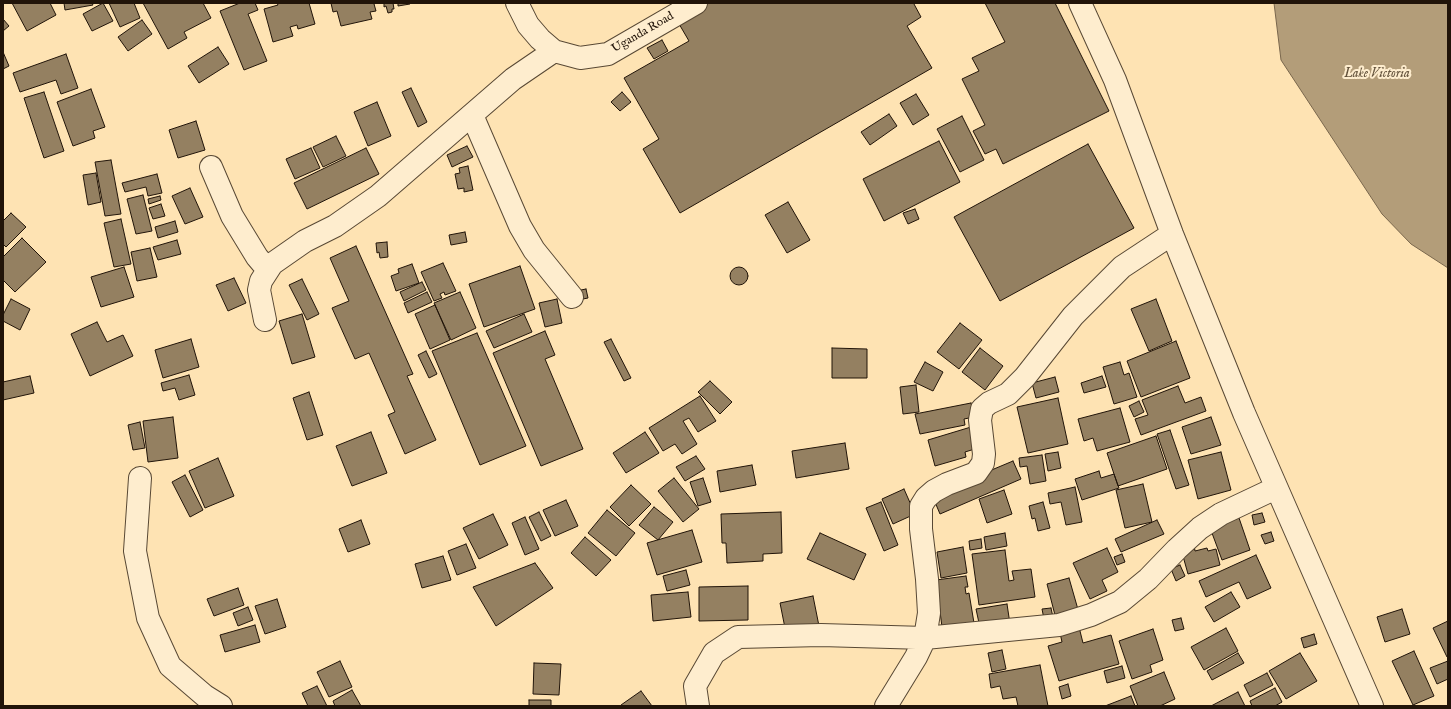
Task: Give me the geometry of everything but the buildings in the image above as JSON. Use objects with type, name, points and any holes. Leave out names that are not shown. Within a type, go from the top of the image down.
[{"type":"street","name":"Uganda Road","points":[[517,3],[528,25],[540,39],[554,51],[580,58],[608,54],[696,3]]},
{"type":"street","points":[[1080,3],[1116,80],[1172,234],[1244,413],[1372,706]]},
{"type":"street","points":[[265,320],[260,290],[261,281],[272,264],[305,241],[336,226],[378,196],[513,78],[554,51]]},
{"type":"street","points":[[472,115],[520,226],[534,250],[572,297]]},
{"type":"street","points":[[211,167],[232,216],[257,257],[268,270]]},
{"type":"street","points":[[886,706],[916,657],[925,638],[929,613],[927,579],[921,529],[921,506],[926,498],[934,491],[947,484],[976,473],[984,463],[980,420],[982,409],[1008,394],[1025,377],[1074,316],[1122,267],[1172,234]]},
{"type":"street","points":[[140,478],[135,551],[148,618],[170,666],[205,696],[221,706]]},
{"type":"street","points":[[698,706],[695,686],[714,653],[738,638],[820,635],[925,638],[1060,625],[1091,615],[1120,602],[1148,579],[1200,528],[1221,514],[1276,488]]},
{"type":"water","name":"Lake Victoria","points":[[1274,3],[1448,3],[1448,268],[1411,244],[1382,214],[1281,60]]}]
